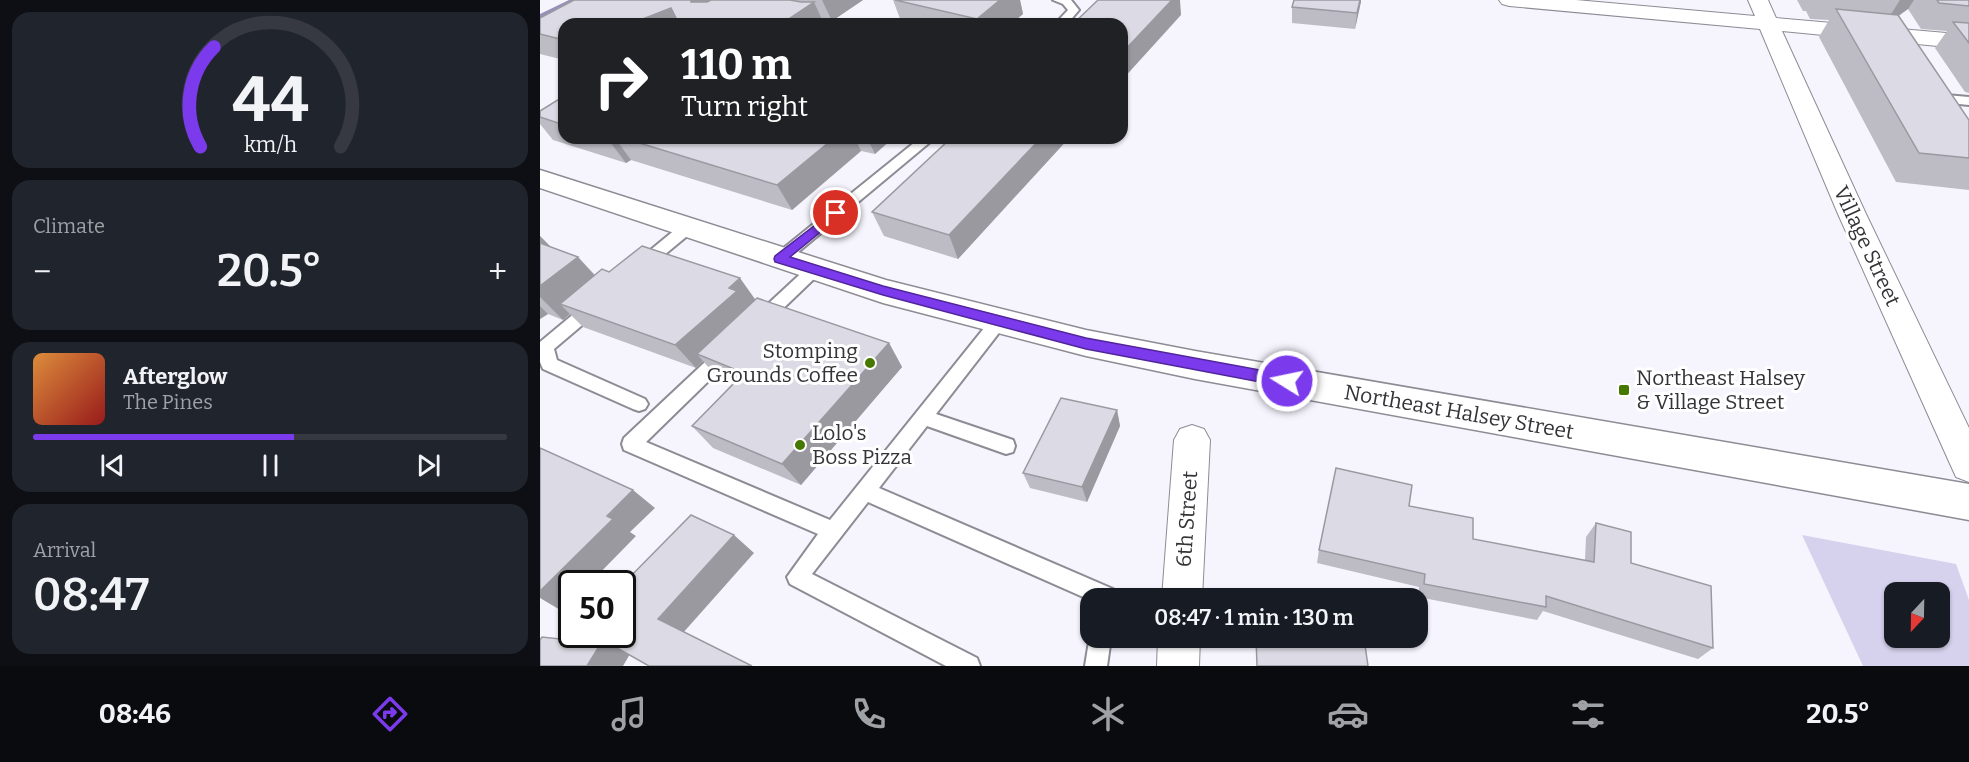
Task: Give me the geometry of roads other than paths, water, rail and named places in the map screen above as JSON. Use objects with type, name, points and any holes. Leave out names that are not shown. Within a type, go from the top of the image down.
[{"type":"main road","name":"Northeast Halsey Street","points":[[540,179],[814,270],[1086,343],[1195,365],[1969,502]]},
{"type":"street","points":[[1509,0],[1561,2],[1969,42]]},
{"type":"street","name":"Village Street","points":[[1758,0],[1852,214],[1969,466]]},
{"type":"street","name":"6th Street","points":[[1183,588],[1192,440]]},
{"type":"street","points":[[1178,666],[1179,648]]},
{"type":"lane","points":[[1058,0],[1067,2],[1074,10],[1067,18]]},
{"type":"lane","points":[[1940,115],[1929,98],[1969,101]]},
{"type":"lane","points":[[780,259],[921,144]]},
{"type":"lane","points":[[625,280],[687,228]]},
{"type":"lane","points":[[814,270],[631,444],[833,531]]},
{"type":"lane","points":[[607,295],[545,346],[544,368],[639,404]]},
{"type":"lane","points":[[969,666],[797,576],[999,321]]},
{"type":"lane","points":[[923,417],[1006,446]]},
{"type":"lane","points":[[865,491],[1088,588]]},
{"type":"lane","points":[[1096,666],[1099,648]]},
{"type":"waterway","points":[[540,17],[574,0]]},
{"type":"place","name":"Stomping Grounds Coffee","points":[[870,363]]},
{"type":"place","name":"Northeast Halsey & Village Street","points":[[1624,390]]},
{"type":"place","name":"Lolo's Boss Pizza","points":[[800,445]]}]
